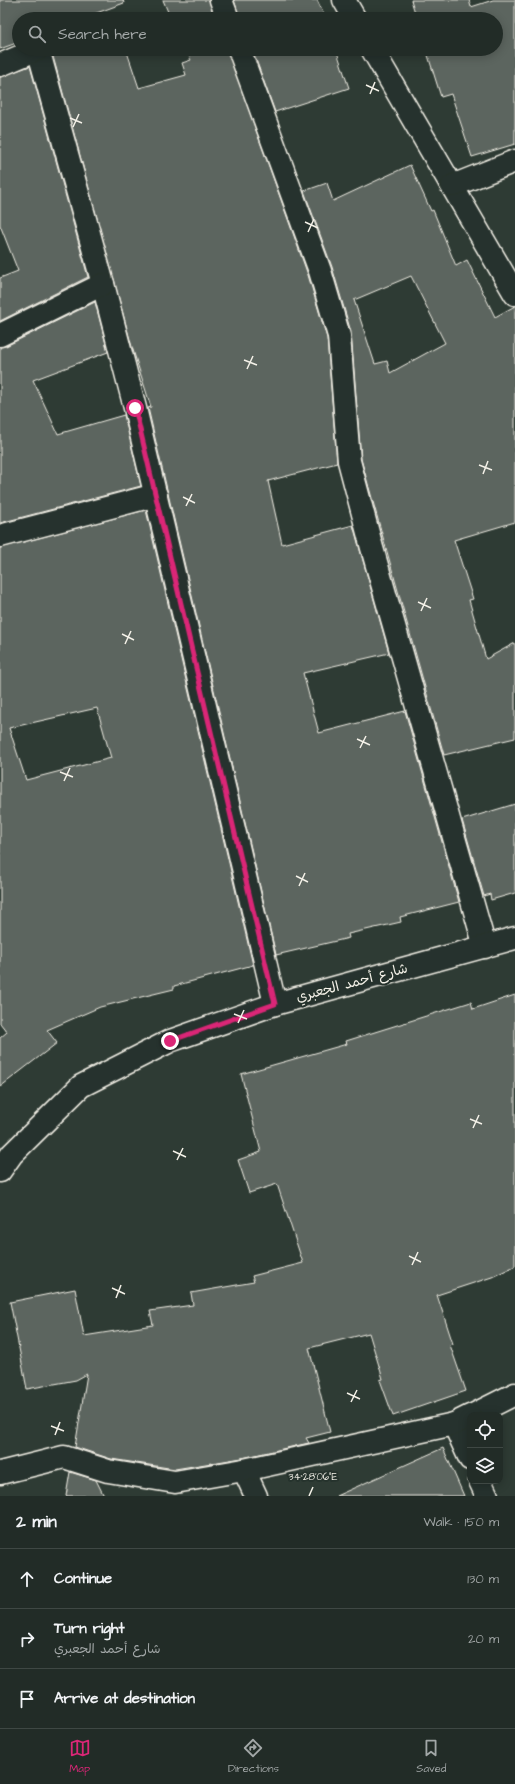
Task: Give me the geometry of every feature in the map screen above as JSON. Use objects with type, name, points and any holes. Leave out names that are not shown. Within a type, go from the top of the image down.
[{"type":"street","points":[[221,0],[225,12]]},
{"type":"street","points":[[344,0],[351,12]]},
{"type":"street","points":[[0,65],[21,56]]},
{"type":"street","points":[[40,56],[103,284],[156,495],[275,1004]]},
{"type":"street","points":[[242,56],[320,271],[339,336],[349,461],[372,548],[485,947]]},
{"type":"street","points":[[376,56],[515,294]]},
{"type":"street","points":[[452,186],[515,161]]},
{"type":"street","points":[[0,335],[103,284]]},
{"type":"street","points":[[0,536],[156,495]]},
{"type":"street","name":"شارع أحمد الجعبري","points":[[0,1171],[12,1154],[81,1086],[170,1041],[275,1004],[515,938]]},
{"type":"street","points":[[0,1473],[64,1457],[108,1471],[175,1482],[244,1470],[466,1418],[515,1394]]},
{"type":"street","points":[[466,1418],[469,1448]]},
{"type":"street","points":[[244,1470],[256,1496]]},
{"type":"street","points":[[481,1484],[486,1496]]},
{"type":"building","points":[[0,0],[123,0],[124,3],[99,12],[12,12],[12,45],[0,49]]},
{"type":"building","points":[[163,0],[209,0],[213,12],[168,12]]},
{"type":"building","points":[[234,0],[317,0],[323,12],[238,12]]},
{"type":"building","points":[[411,0],[469,0],[471,7],[493,0],[515,0],[515,144],[472,157],[451,94],[441,97],[428,56],[503,56],[503,12],[415,12]]},
{"type":"building","points":[[53,56],[128,56],[139,88],[186,75],[182,63],[191,60],[189,56],[230,56],[308,275],[327,338],[337,463],[268,481],[282,544],[353,525],[389,653],[303,673],[319,733],[405,711],[459,902],[400,917],[401,922],[348,934],[349,938],[276,955],[148,408],[151,407],[132,347]]},
{"type":"building","points":[[255,56],[338,56],[349,88],[275,112]]},
{"type":"building","points":[[30,66],[88,277],[0,321],[0,278],[18,271],[0,225],[0,77]]},
{"type":"building","points":[[410,165],[431,211],[433,210],[456,266],[467,260],[495,317],[515,306],[515,522],[454,540],[473,599],[469,600],[486,659],[515,643],[515,738],[444,755],[361,459],[351,332],[332,267],[304,191],[327,183],[333,201]],"holes":[[[411,276],[445,343],[390,373],[387,361],[375,364],[354,300]]]},
{"type":"building","points":[[95,302],[108,352],[33,380],[58,434],[124,415],[141,486],[0,523],[0,347],[6,346]]},
{"type":"building","points":[[146,510],[253,965],[174,986],[174,989],[100,1007],[47,1030],[57,1043],[0,1087],[0,1038],[7,1032],[0,1023],[0,548]],"holes":[[[97,708],[111,758],[26,780],[9,728]]]},
{"type":"building","points":[[515,804],[515,893],[491,900],[490,894],[484,896],[462,820]]},
{"type":"building","points":[[515,995],[515,1266],[492,1277],[437,1295],[453,1344],[450,1345],[466,1391],[393,1416],[380,1380],[383,1379],[369,1333],[309,1348],[330,1432],[306,1438],[309,1443],[242,1458],[175,1469],[111,1459],[75,1447],[87,1374],[76,1380],[27,1389],[10,1302],[75,1289],[84,1336],[153,1325],[150,1311],[193,1305],[191,1293],[254,1282],[252,1276],[303,1263],[277,1184],[249,1193],[238,1160],[261,1152],[241,1074],[347,1044],[346,1041],[471,1002],[473,1009]]},
{"type":"building","points":[[443,1448],[464,1496],[336,1496]]},
{"type":"building","points":[[70,1472],[96,1480],[104,1496],[66,1496]]},
{"type":"route","points":[[135,408],[275,1004],[170,1041]]}]
